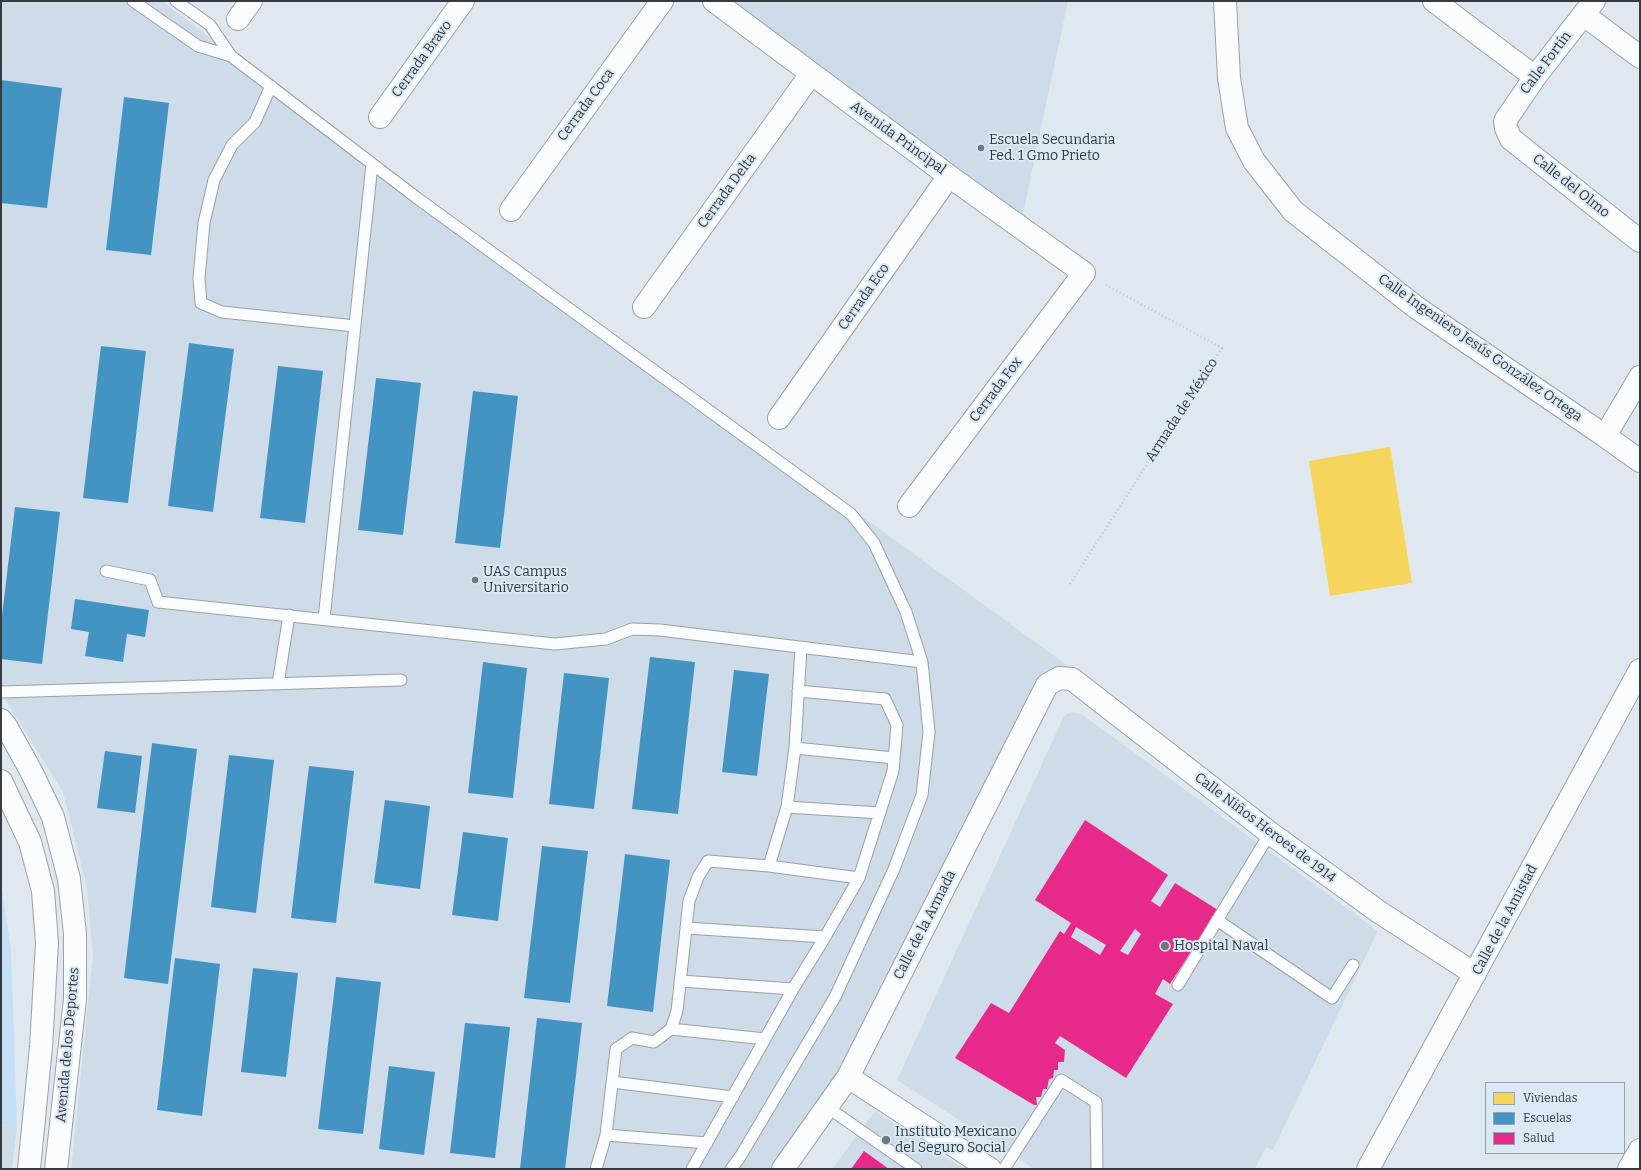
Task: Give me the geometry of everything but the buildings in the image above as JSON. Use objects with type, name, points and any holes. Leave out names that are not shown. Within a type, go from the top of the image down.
[{"type":"street","points":[[238,19],[251,1]]},
{"type":"street","name":"Cerrada Bravo","points":[[380,117],[463,1]]},
{"type":"street","name":"Cerrada Coca","points":[[511,210],[662,1]]},
{"type":"street","name":"Avenida Principal","points":[[714,1],[949,176],[1084,273]]},
{"type":"street","name":"Calle Ingeniero Jesús González Ortega","points":[[1225,1],[1229,78],[1237,128],[1254,161],[1293,211],[1417,308],[1640,461]]},
{"type":"street","points":[[1434,1],[1535,77]]},
{"type":"street","points":[[1589,8],[1640,57]]},
{"type":"street","name":"Calle Fortín","points":[[1506,128],[1505,121],[1535,77],[1589,8]]},
{"type":"street","name":"Cerrada Delta","points":[[644,307],[811,74]]},
{"type":"street","name":"Calle del Olmo","points":[[1506,128],[1511,139],[1640,241]]},
{"type":"street","name":"Cerrada Eco","points":[[779,418],[949,176]]},
{"type":"street","name":"Cerrada Fox","points":[[908,506],[1084,273]]},
{"type":"street","points":[[1605,436],[1640,377]]},
{"type":"street","name":"Calle de la Amistad","points":[[1368,1169],[1640,670]]},
{"type":"street","name":"Calle Niños Heroes de 1914","points":[[1059,678],[1072,679],[1270,833],[1379,912],[1475,974]]},
{"type":"street","name":"Calle de la Armada","points":[[783,1169],[848,1077],[1047,685],[1059,678]]},
{"type":"street","name":"Avenida de los Deportes","points":[[1,720],[6,726],[31,771],[53,817],[69,879],[75,934],[75,998],[56,1169]]},
{"type":"street","name":"Avenida de los Deportes","points":[[1,781],[30,842],[43,891],[47,943],[42,1047],[30,1169]]},
{"type":"street","points":[[848,1077],[990,1169]]},
{"type":"street","points":[[1629,1169],[1640,1150]]},
{"type":"lane","points":[[133,1],[198,46],[231,56]]},
{"type":"lane","points":[[176,1],[210,25],[231,56],[424,203],[851,514],[874,543],[906,612],[922,662],[929,732],[922,795],[894,869],[835,997],[740,1157],[731,1169]]},
{"type":"lane","points":[[271,86],[255,122],[232,145],[214,180],[204,224],[199,278],[201,303],[222,312],[355,326]]},
{"type":"lane","points":[[324,619],[372,164]]},
{"type":"lane","points":[[106,571],[150,580],[158,602],[555,644],[606,639],[632,629],[660,630],[922,662]]},
{"type":"lane","points":[[278,684],[289,615]]},
{"type":"lane","points":[[770,866],[788,806],[795,748],[801,648]]},
{"type":"lane","points":[[1,692],[401,680]]},
{"type":"lane","points":[[692,1169],[793,989],[859,878],[893,770],[897,725],[885,699],[798,691]]},
{"type":"lane","points":[[795,748],[894,758]]},
{"type":"lane","points":[[788,806],[880,813]]},
{"type":"lane","points":[[1178,985],[1270,833]]},
{"type":"lane","points":[[596,1169],[606,1135],[616,1049],[632,1038],[654,1042],[671,1029],[677,1011],[689,901],[698,877],[708,861],[770,866],[859,878]]},
{"type":"lane","points":[[1216,920],[1332,998],[1353,965]]},
{"type":"lane","points":[[686,928],[825,937]]},
{"type":"lane","points":[[681,981],[793,989]]},
{"type":"lane","points":[[671,1029],[765,1039]]},
{"type":"lane","points":[[1004,1169],[1061,1080],[1096,1102],[1097,1169]]},
{"type":"lane","points":[[612,1082],[732,1097]]},
{"type":"lane","points":[[827,1107],[916,1169]]},
{"type":"lane","points":[[606,1135],[707,1143]]},
{"type":"path","name":"Armada de México","points":[[1070,584],[1222,348],[1084,273]]},
{"type":"shaded area","name":"UAS Campus Universitario","points":[[1,1],[162,1],[402,182],[1075,671],[1056,671],[840,1077],[774,1169],[71,1169],[93,955],[87,889],[63,792],[1,693]]},
{"type":"shaded area","name":"Escuela Secundaria Fed. 1 Gmo Prieto","points":[[727,1],[1068,1],[1022,218]]},
{"type":"shaded area","name":"Hospital Naval","points":[[1073,712],[1083,715],[1378,931],[1273,1150],[1266,1147],[1255,1169],[1035,1169],[897,1080],[1064,716]]},
{"type":"shaded area","points":[[1,883],[11,950],[17,1127],[1,1125]]},
{"type":"shaded area","name":"Instituto Mexicano del Seguro Social","points":[[875,1111],[964,1169],[832,1169]]},
{"type":"shaded area","points":[[1,1125],[17,1127],[12,1169],[1,1169]]},
{"type":"place","name":"Escuela Secundaria Fed. 1 Gmo Prieto","points":[[981,148]]},
{"type":"place","name":"UAS Campus Universitario","points":[[475,580]]},
{"type":"place","name":"Hospital Naval","points":[[1165,946]]},
{"type":"place","name":"Instituto Mexicano del Seguro Social","points":[[886,1140]]}]
